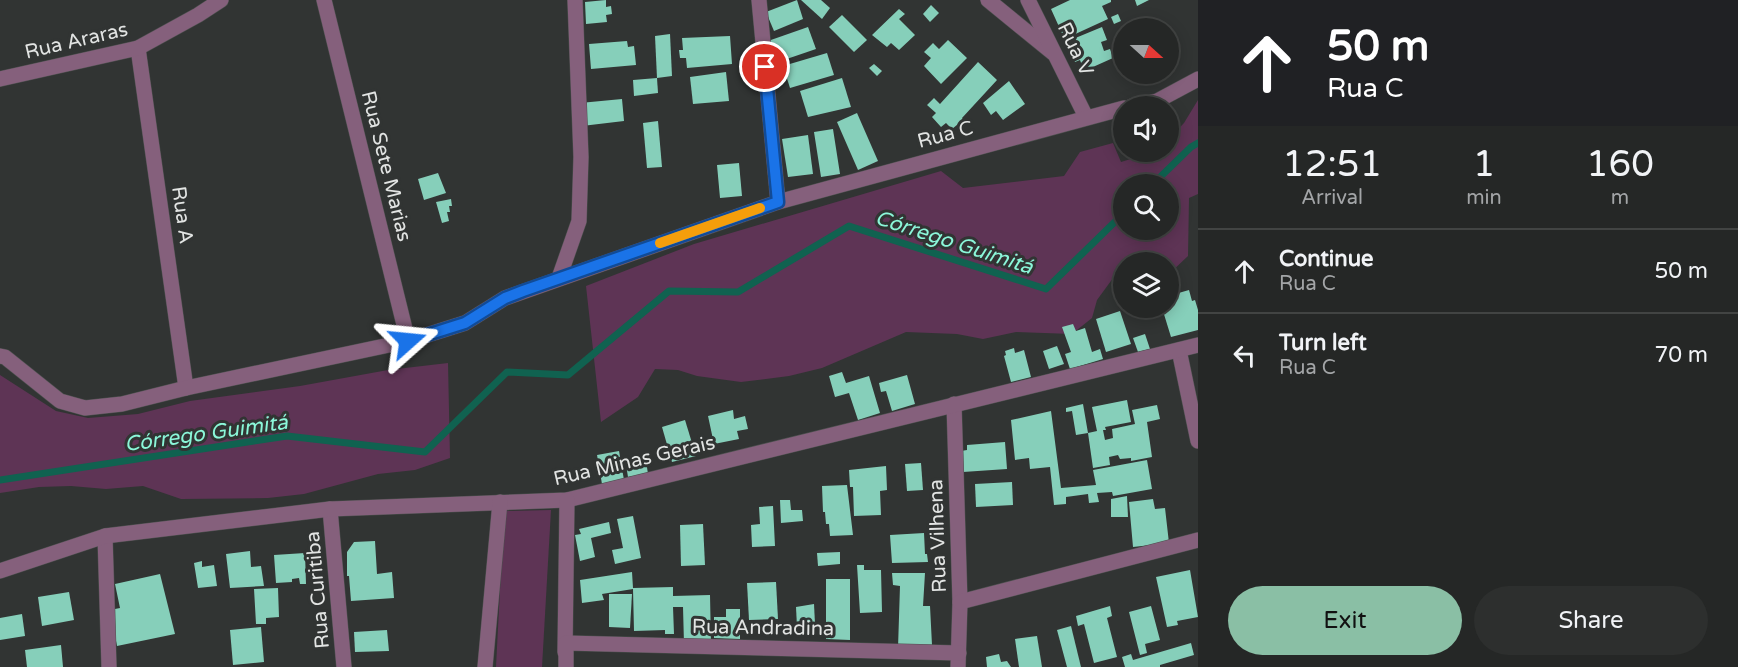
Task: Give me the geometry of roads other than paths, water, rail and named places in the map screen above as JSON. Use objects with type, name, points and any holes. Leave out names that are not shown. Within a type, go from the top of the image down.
[{"type":"street","name":"Rua Araras","points":[[0,79],[138,48],[198,15],[220,0]]},
{"type":"street","name":"Rua Sete Marias","points":[[324,0],[408,341]]},
{"type":"street","points":[[559,278],[579,221],[582,157],[575,0]]},
{"type":"street","points":[[759,0],[778,202]]},
{"type":"street","points":[[988,0],[1057,56]]},
{"type":"street","name":"Rua V","points":[[1028,0],[1086,117]]},
{"type":"street","name":"Rua A","points":[[138,48],[186,388]]},
{"type":"street","points":[[1165,96],[1198,79]]},
{"type":"street","name":"Rua C","points":[[0,356],[5,357],[60,401],[84,408],[122,404],[186,388],[408,341],[465,323],[505,298],[778,202],[1113,111]]},
{"type":"street","name":"Rua Minas Gerais","points":[[0,572],[105,536],[330,508],[567,500],[1198,345]]},
{"type":"street","points":[[1179,350],[1198,441]]},
{"type":"street","name":"Rua Vilhena","points":[[954,404],[960,602],[958,660]]},
{"type":"street","points":[[564,667],[567,500]]},
{"type":"street","points":[[485,667],[500,502]]},
{"type":"street","name":"Rua Curitiba","points":[[330,508],[344,667]]},
{"type":"street","points":[[105,536],[109,667]]},
{"type":"street","points":[[960,602],[1198,540]]},
{"type":"street","name":"Rua Andradina","points":[[566,643],[958,660]]},
{"type":"waterway","name":"Córrego Guimitá","points":[[1163,174],[1198,143]]},
{"type":"waterway","name":"Córrego Guimitá","points":[[0,480],[287,436],[425,452],[507,372],[568,375],[669,291],[738,292],[849,226],[1046,289],[1113,224]]}]
